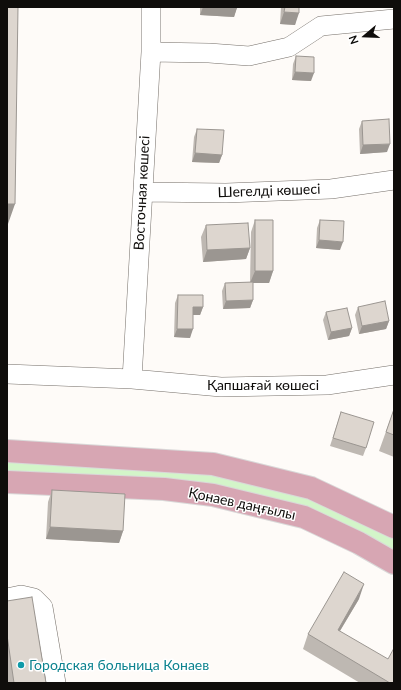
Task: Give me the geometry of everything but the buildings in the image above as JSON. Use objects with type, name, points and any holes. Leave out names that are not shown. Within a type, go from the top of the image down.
[{"type":"main road","points":[[7,451],[213,464],[311,488],[394,527]]},
{"type":"main road","name":"Қонаев даңғылы","points":[[7,482],[164,489],[213,495],[304,517],[394,563]]},
{"type":"street","name":"Восточная көшесі","points":[[132,379],[151,52],[151,7]]},
{"type":"street","points":[[151,52],[209,53],[249,56],[289,46],[321,26],[394,19]]},
{"type":"street","name":"Шегелді көшесі","points":[[143,192],[226,193],[331,189],[394,180]]},
{"type":"street","name":"Қапшағай көшесі","points":[[7,374],[132,379],[222,387],[327,386],[394,375]]},
{"type":"street","points":[[7,598],[21,595],[34,598],[43,607],[56,683]]},
{"type":"green space","points":[[7,461],[238,475],[306,496],[394,535],[394,553],[304,509],[7,474]]},
{"type":"place","name":"Городская больница Конаев","points":[[21,665]]}]
